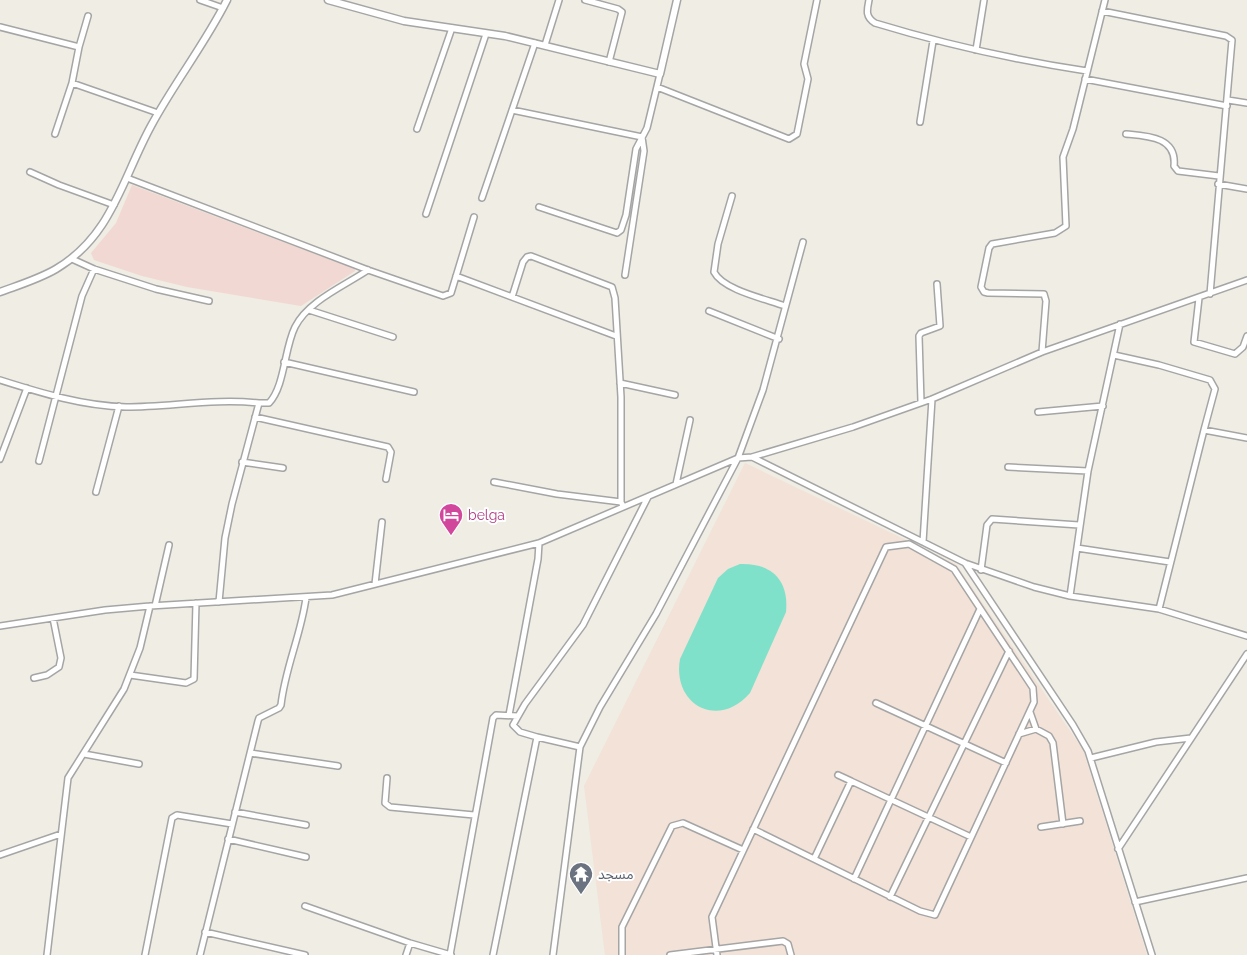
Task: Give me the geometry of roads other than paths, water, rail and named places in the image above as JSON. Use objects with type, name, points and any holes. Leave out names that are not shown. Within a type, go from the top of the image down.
[{"type":"street","points":[[200,0],[223,8]]},
{"type":"street","points":[[0,292],[44,275],[72,259],[99,231],[114,205],[140,147],[158,114],[196,57],[228,0]]},
{"type":"street","points":[[328,0],[404,21],[545,45],[660,74]]},
{"type":"street","points":[[545,45],[558,0]]},
{"type":"street","points":[[585,0],[622,12],[609,62]]},
{"type":"street","points":[[539,207],[617,232],[621,230],[626,215],[636,149],[642,137],[658,87],[677,0]]},
{"type":"street","points":[[658,87],[789,139],[794,138],[808,79],[804,64],[816,0]]},
{"type":"street","points":[[870,0],[867,14],[869,19],[875,23],[933,41],[1039,64],[1087,71]]},
{"type":"street","points":[[976,50],[984,0]]},
{"type":"street","points":[[1042,352],[1046,301],[1044,294],[988,294],[981,287],[992,244],[1056,233],[1066,226],[1063,157],[1073,129],[1105,0]]},
{"type":"street","points":[[1102,12],[1230,38],[1233,44],[1218,184],[1210,294]]},
{"type":"street","points":[[55,134],[72,83],[79,47],[88,16]]},
{"type":"street","points":[[0,27],[79,47]]},
{"type":"street","points":[[417,129],[452,28]]},
{"type":"street","points":[[426,214],[486,34]]},
{"type":"street","points":[[920,122],[933,41]]},
{"type":"street","points":[[482,198],[535,43]]},
{"type":"street","points":[[1085,79],[1227,106]]},
{"type":"street","points":[[72,83],[158,114]]},
{"type":"street","points":[[1228,100],[1247,103]]},
{"type":"street","points":[[512,110],[642,137]]},
{"type":"street","points":[[1126,134],[1156,138],[1169,146],[1175,156],[1174,166],[1178,171],[1219,176]]},
{"type":"street","points":[[625,275],[644,151],[642,137]]},
{"type":"street","points":[[30,172],[114,205]]},
{"type":"street","points":[[127,178],[368,270],[443,296],[451,293],[474,217]]},
{"type":"street","points":[[1218,184],[1247,189]]},
{"type":"street","points":[[732,196],[718,244],[714,272],[719,280],[728,285],[785,306]]},
{"type":"street","points":[[553,955],[580,747],[600,707],[656,614],[738,458],[764,390],[803,242]]},
{"type":"street","points":[[512,296],[523,262],[527,257],[531,256],[609,285],[613,290],[620,383],[622,504]]},
{"type":"street","points":[[72,259],[94,269],[156,289],[209,301]]},
{"type":"street","points":[[39,461],[82,296],[94,269]]},
{"type":"street","points":[[0,380],[76,402],[119,406],[227,400],[269,403],[272,399],[296,326],[308,310],[368,270]]},
{"type":"street","points":[[456,276],[616,336]]},
{"type":"street","points":[[0,626],[152,606],[332,595],[539,543],[622,504],[648,497],[738,458],[752,457],[853,427],[932,399],[1042,352],[1247,280]]},
{"type":"street","points":[[922,402],[919,336],[921,333],[940,326],[937,284]]},
{"type":"street","points":[[1199,298],[1194,342],[1235,354],[1243,347],[1247,336]]},
{"type":"street","points":[[308,310],[393,337]]},
{"type":"street","points":[[709,311],[778,339]]},
{"type":"street","points":[[1070,596],[1088,471],[1120,324]]},
{"type":"street","points":[[1114,355],[1159,364],[1210,380],[1215,389],[1159,609]]},
{"type":"street","points":[[284,362],[414,392]]},
{"type":"street","points":[[620,383],[675,395]]},
{"type":"street","points":[[0,459],[26,388]]},
{"type":"street","points":[[923,542],[932,399]]},
{"type":"street","points":[[218,602],[225,538],[242,462],[259,403]]},
{"type":"street","points":[[96,492],[119,406]]},
{"type":"street","points":[[1038,412],[1103,406]]},
{"type":"street","points":[[255,418],[388,447],[391,452],[386,479]]},
{"type":"street","points":[[676,484],[690,420]]},
{"type":"street","points":[[1204,430],[1247,438]]},
{"type":"street","points":[[752,457],[981,570],[1070,596],[1159,609],[1247,636]]},
{"type":"street","points":[[242,462],[283,468]]},
{"type":"street","points":[[1008,467],[1088,471]]},
{"type":"street","points":[[494,482],[622,504]]},
{"type":"street","points":[[580,747],[515,730],[513,725],[583,625],[648,497]]},
{"type":"street","points":[[981,570],[987,525],[992,520],[1079,525]]},
{"type":"street","points":[[375,584],[382,522]]},
{"type":"street","points":[[509,715],[539,543]]},
{"type":"street","points":[[717,952],[712,917],[886,547],[909,544],[954,569],[1033,688],[1034,702],[935,914],[920,912],[754,829]]},
{"type":"street","points":[[47,955],[68,778],[117,702],[130,675],[140,648],[168,545]]},
{"type":"street","points":[[1077,548],[1170,562]]},
{"type":"street","points":[[964,563],[1073,725],[1091,758],[1152,955]]},
{"type":"street","points":[[200,955],[259,718],[280,708],[286,674],[303,620],[306,598]]},
{"type":"street","points":[[130,675],[186,683],[194,679],[196,604]]},
{"type":"street","points":[[854,879],[980,609]]},
{"type":"street","points":[[34,678],[47,674],[59,667],[61,658],[53,618]]},
{"type":"street","points":[[890,897],[1009,651]]},
{"type":"street","points":[[1118,849],[1247,654]]},
{"type":"street","points":[[876,703],[1006,763]]},
{"type":"street","points":[[1030,711],[1036,729],[1049,736],[1053,744],[1063,824]]},
{"type":"street","points":[[305,906],[450,955],[492,718],[496,715],[518,716]]},
{"type":"street","points":[[1019,734],[1036,729]]},
{"type":"street","points":[[493,955],[537,737]]},
{"type":"street","points":[[1091,758],[1118,750],[1191,738]]},
{"type":"street","points":[[250,753],[338,766]]},
{"type":"street","points":[[84,754],[139,764]]},
{"type":"street","points":[[838,775],[971,838]]},
{"type":"street","points":[[387,778],[385,803],[390,807],[474,815]]},
{"type":"street","points":[[814,859],[851,781]]},
{"type":"street","points":[[235,812],[306,824]]},
{"type":"street","points":[[145,955],[172,818],[177,815],[183,815],[232,824]]},
{"type":"street","points":[[1041,827],[1080,821]]},
{"type":"street","points":[[622,955],[622,927],[672,826],[683,824],[743,850]]},
{"type":"street","points":[[0,856],[61,834]]},
{"type":"street","points":[[228,839],[306,857]]},
{"type":"street","points":[[1135,902],[1247,878]]},
{"type":"street","points":[[205,932],[304,955]]},
{"type":"street","points":[[670,955],[717,952],[783,940],[788,944],[790,955]]},
{"type":"street","points":[[406,955],[410,943]]},
{"type":"place","name":"belga","points":[[451,536]]},
{"type":"place","name":"مسجد","points":[[581,895]]}]
